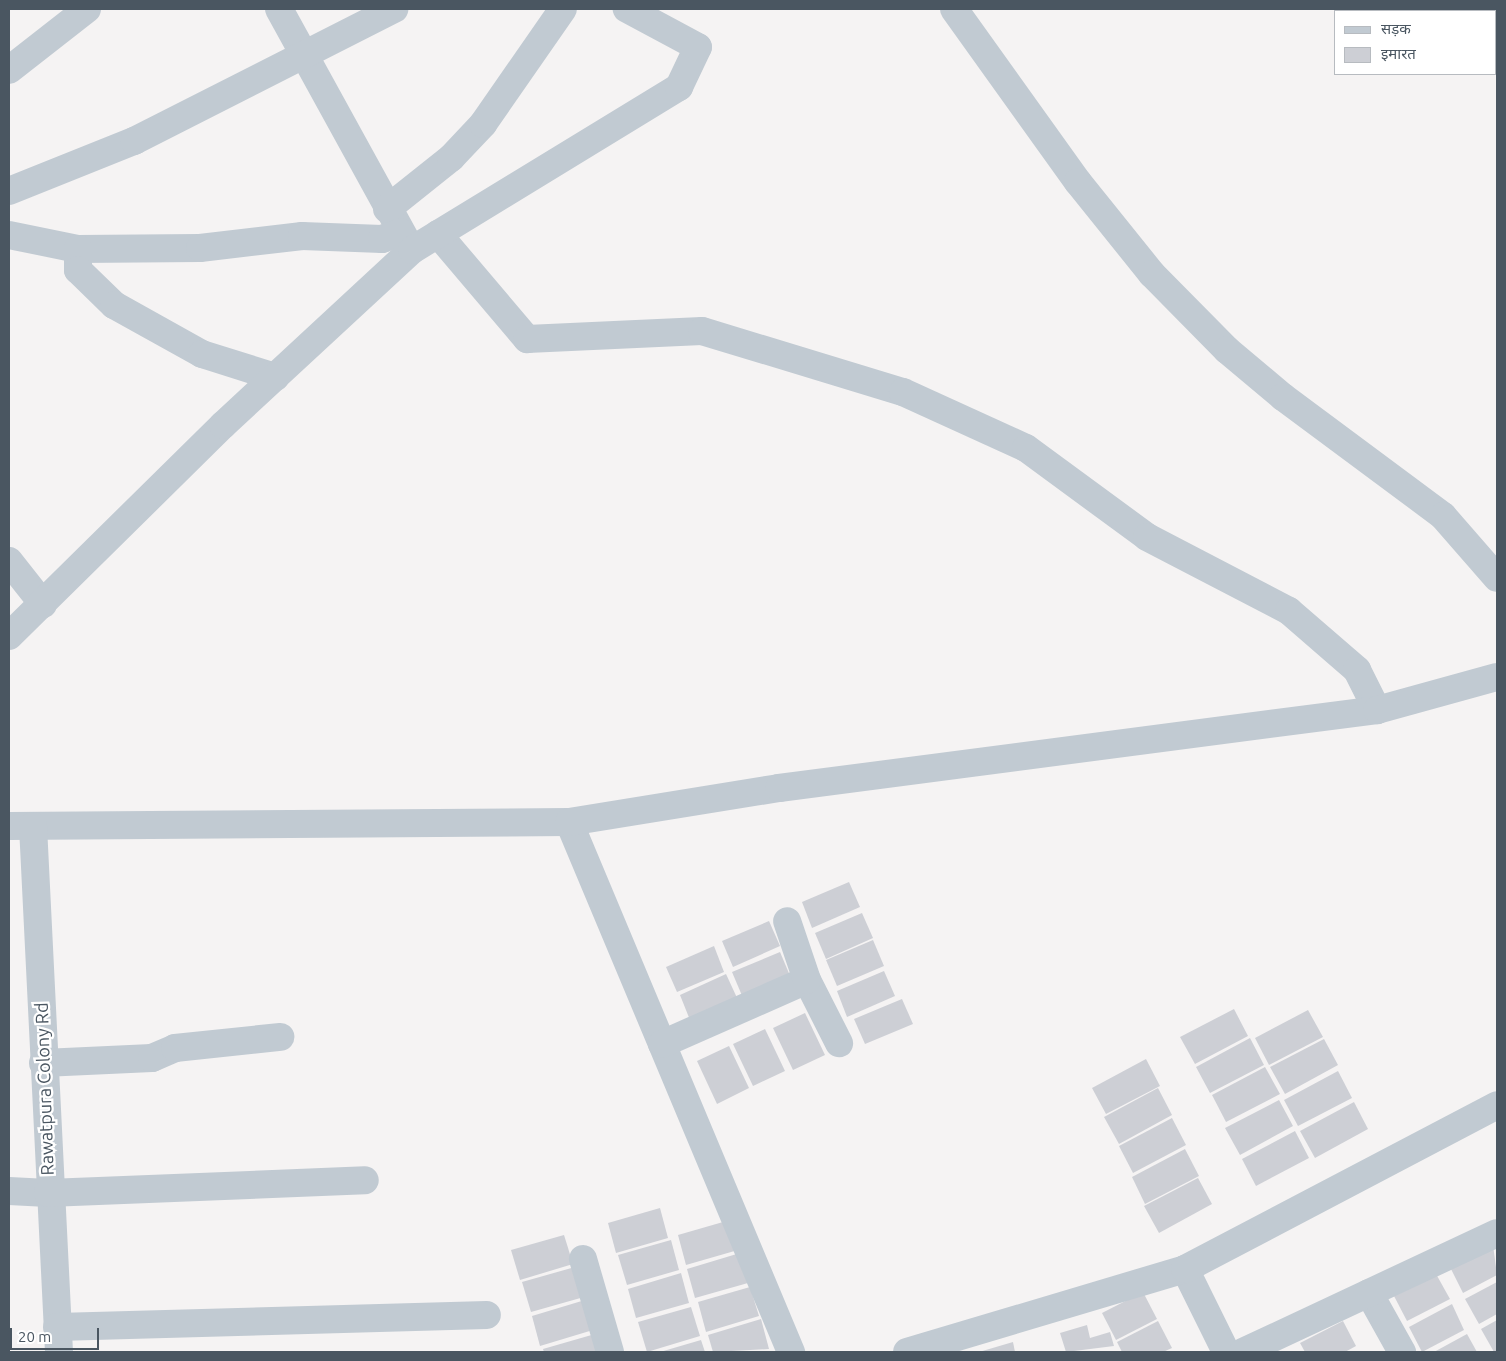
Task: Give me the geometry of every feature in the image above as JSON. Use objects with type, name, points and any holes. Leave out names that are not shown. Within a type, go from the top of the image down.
[{"type":"street","points":[[9,70],[87,9]]},
{"type":"street","points":[[279,9],[400,230]]},
{"type":"street","points":[[9,191],[134,141],[394,9]]},
{"type":"street","points":[[9,636],[275,377],[400,230],[452,158],[483,124],[563,9]]},
{"type":"street","points":[[9,235],[78,249],[200,248],[302,236],[382,239],[400,230],[438,234],[679,88],[698,47],[626,9]]},
{"type":"street","points":[[954,9],[1078,182],[1152,274],[1227,350],[1283,398],[1443,516],[1497,578]]},
{"type":"street","points":[[438,234],[527,339],[702,331],[903,392],[1026,448],[1147,537],[1289,611],[1357,670],[1377,710]]},
{"type":"street","points":[[78,249],[78,270],[114,305],[202,354],[275,377]]},
{"type":"street","points":[[9,561],[42,604]]},
{"type":"street","points":[[21,826],[569,822],[779,788],[1377,710],[1497,677]]},
{"type":"street","points":[[569,822],[791,1352]]},
{"type":"street","name":"Rawatpura Colony Rd","points":[[21,826],[44,1063],[48,1193],[58,1340]]},
{"type":"street","points":[[787,921],[807,980],[839,1043]]},
{"type":"street","points":[[662,1044],[807,980]]},
{"type":"street","points":[[44,1063],[152,1058],[175,1048],[280,1037]]},
{"type":"street","points":[[908,1352],[1185,1269],[1494,1114]]},
{"type":"street","points":[[9,1190],[48,1193],[365,1180]]},
{"type":"street","points":[[1243,1352],[1497,1233]]},
{"type":"street","points":[[582,1259],[610,1352]]},
{"type":"street","points":[[1185,1269],[1226,1352]]},
{"type":"street","points":[[1369,1293],[1402,1352]]},
{"type":"street","points":[[58,1340],[487,1315]]},
{"type":"building","points":[[849,882],[860,907],[812,928],[802,902]]},
{"type":"building","points":[[862,913],[873,938],[826,959],[815,933]]},
{"type":"building","points":[[769,921],[780,946],[733,967],[722,941]]},
{"type":"building","points":[[873,940],[884,966],[837,986],[826,960]]},
{"type":"building","points":[[714,946],[724,972],[677,992],[666,967]]},
{"type":"building","points":[[780,952],[791,978],[743,998],[732,972]]},
{"type":"building","points":[[884,971],[895,996],[847,1017],[837,991]]},
{"type":"building","points":[[726,974],[738,1000],[690,1020],[680,995]]},
{"type":"building","points":[[902,999],[913,1024],[865,1044],[854,1019]]},
{"type":"building","points":[[1234,1009],[1248,1036],[1195,1064],[1180,1037]]},
{"type":"building","points":[[1308,1010],[1323,1037],[1269,1065],[1255,1038]]},
{"type":"building","points":[[805,1013],[825,1055],[793,1070],[773,1028]]},
{"type":"building","points":[[765,1029],[785,1071],[753,1086],[733,1044]]},
{"type":"building","points":[[1250,1038],[1264,1065],[1210,1093],[1196,1067]]},
{"type":"building","points":[[1324,1039],[1338,1065],[1285,1094],[1270,1067]]},
{"type":"building","points":[[729,1046],[749,1088],[717,1104],[697,1061]]},
{"type":"building","points":[[1146,1059],[1160,1086],[1106,1114],[1092,1088]]},
{"type":"building","points":[[1265,1067],[1280,1094],[1226,1122],[1212,1095]]},
{"type":"building","points":[[1338,1071],[1352,1098],[1298,1126],[1284,1100]]},
{"type":"building","points":[[1158,1088],[1172,1115],[1119,1144],[1104,1117]]},
{"type":"building","points":[[1279,1100],[1293,1126],[1240,1155],[1225,1128]]},
{"type":"building","points":[[1354,1102],[1368,1129],[1315,1158],[1300,1131]]},
{"type":"building","points":[[1172,1118],[1186,1145],[1133,1173],[1119,1146]]},
{"type":"building","points":[[1295,1131],[1309,1158],[1256,1186],[1242,1159]]},
{"type":"building","points":[[1185,1149],[1199,1176],[1145,1204],[1132,1177]]},
{"type":"building","points":[[1198,1178],[1212,1204],[1159,1233],[1144,1206]]},
{"type":"building","points":[[660,1208],[668,1238],[616,1253],[608,1223]]},
{"type":"building","points":[[730,1220],[738,1250],[686,1265],[678,1235]]},
{"type":"building","points":[[564,1235],[573,1264],[520,1280],[511,1250]]},
{"type":"building","points":[[671,1240],[679,1270],[627,1285],[618,1255]]},
{"type":"building","points":[[1493,1245],[1497,1275],[1463,1293],[1450,1267]]},
{"type":"building","points":[[740,1253],[748,1283],[695,1298],[687,1269]]},
{"type":"building","points":[[575,1267],[584,1297],[531,1312],[522,1282]]},
{"type":"building","points":[[681,1273],[689,1303],[636,1318],[628,1289]]},
{"type":"building","points":[[1436,1274],[1450,1299],[1407,1321],[1394,1296]]},
{"type":"building","points":[[1497,1282],[1497,1314],[1479,1324],[1465,1299]]},
{"type":"building","points":[[750,1287],[759,1316],[706,1332],[698,1302]]},
{"type":"building","points":[[1143,1292],[1157,1319],[1116,1340],[1102,1313]]},
{"type":"building","points":[[585,1300],[593,1330],[540,1346],[532,1316]]},
{"type":"building","points":[[1452,1304],[1464,1330],[1422,1352],[1409,1327]]},
{"type":"building","points":[[691,1307],[700,1336],[647,1352],[638,1322]]},
{"type":"building","points":[[761,1319],[769,1349],[713,1352],[708,1335]]},
{"type":"building","points":[[1497,1320],[1497,1352],[1494,1352],[1481,1329]]},
{"type":"building","points":[[1158,1321],[1172,1348],[1163,1352],[1122,1352],[1117,1342]]},
{"type":"building","points":[[1343,1321],[1356,1346],[1345,1352],[1305,1352],[1300,1343]]},
{"type":"building","points":[[1087,1325],[1090,1338],[1110,1332],[1114,1346],[1066,1352],[1060,1333]]},
{"type":"building","points":[[595,1334],[601,1352],[544,1352],[543,1349]]},
{"type":"building","points":[[1467,1334],[1477,1352],[1434,1352]]},
{"type":"building","points":[[701,1340],[705,1352],[660,1352]]},
{"type":"building","points":[[1013,1342],[1015,1352],[979,1352]]}]
